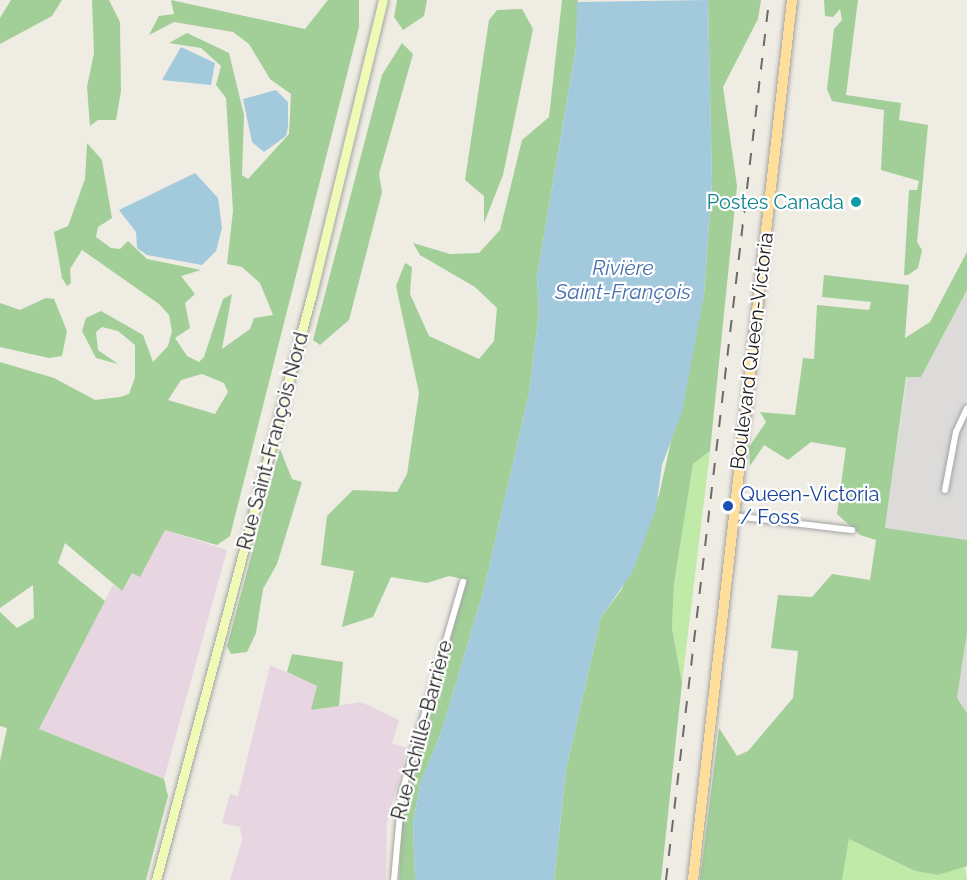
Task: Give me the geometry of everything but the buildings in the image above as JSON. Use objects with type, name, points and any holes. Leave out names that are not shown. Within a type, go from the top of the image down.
[{"type":"main road","name":"Boulevard Queen-Victoria","points":[[693,880],[792,0]]},
{"type":"street","name":"Rue Saint-François Nord","points":[[156,880],[312,293],[383,0]]},
{"type":"street","points":[[945,490],[956,432],[967,408]]},
{"type":"street","points":[[733,516],[852,530]]},
{"type":"street","name":"Rue Achille-Barrière","points":[[394,880],[402,792],[463,582]]},
{"type":"shaded area","points":[[967,290],[967,540],[885,529],[907,376],[921,377]]},
{"type":"shaded area","points":[[165,530],[227,550],[164,779],[39,729],[113,585],[122,591],[132,573],[140,576]]},
{"type":"shaded area","points":[[967,633],[967,713],[957,698]]},
{"type":"shaded area","points":[[270,665],[317,686],[312,710],[361,702],[399,720],[392,743],[407,748],[387,822],[386,880],[230,880],[242,840],[240,827],[222,823],[230,794],[238,796]]},
{"type":"green space","points":[[11,0],[62,0],[52,16],[0,44],[0,18]]},
{"type":"green space","points":[[92,0],[109,0],[120,22],[121,91],[116,120],[98,120],[90,126],[87,87],[94,53]]},
{"type":"green space","points":[[171,0],[305,29],[328,0],[359,0],[359,27],[230,536],[217,545],[165,530],[140,577],[132,573],[122,591],[65,543],[58,563],[105,601],[39,729],[164,779],[168,796],[146,880],[0,880],[0,761],[7,728],[0,726],[0,612],[17,628],[34,618],[33,585],[0,608],[0,362],[54,378],[95,400],[120,397],[129,394],[135,377],[135,345],[118,331],[102,327],[96,332],[98,350],[118,364],[96,358],[82,331],[86,318],[101,311],[143,335],[153,362],[168,346],[172,331],[169,315],[159,304],[82,250],[70,269],[71,283],[67,286],[62,278],[54,232],[68,226],[85,179],[87,143],[102,160],[112,218],[98,227],[96,237],[111,248],[120,249],[128,241],[147,259],[201,270],[181,276],[195,294],[185,303],[190,328],[175,338],[187,356],[199,362],[204,357],[223,299],[232,294],[222,349],[250,329],[254,318],[273,315],[260,283],[242,267],[227,264],[233,211],[226,98],[216,85],[221,66],[201,48],[169,43],[187,33],[229,53],[244,115],[242,175],[248,179],[289,134],[291,94],[270,79],[249,44],[233,32],[174,22],[149,35],[159,16],[174,14]],"holes":[[[202,374],[224,383],[228,392],[215,414],[168,400],[181,380]]]},
{"type":"green space","points":[[397,0],[427,0],[424,16],[403,30],[394,17]]},
{"type":"green space","points":[[562,0],[578,0],[576,47],[537,277],[539,313],[529,393],[484,589],[441,733],[420,784],[413,823],[415,880],[399,880],[403,809],[467,580],[449,576],[427,583],[391,577],[373,617],[342,627],[354,571],[321,565],[327,516],[353,490],[397,492],[407,474],[419,393],[396,286],[405,263],[412,267],[410,294],[429,336],[479,359],[494,341],[497,308],[475,287],[420,255],[413,243],[450,254],[479,253],[500,230],[522,140],[549,117]]},
{"type":"green space","points":[[708,0],[761,0],[758,19],[723,87],[737,186],[710,451],[693,464],[674,584],[672,628],[682,683],[661,880],[554,880],[566,770],[601,617],[622,589],[659,495],[704,295],[712,182]]},
{"type":"green space","points":[[824,0],[858,0],[846,95],[901,103],[899,120],[928,125],[917,242],[922,250],[918,268],[908,275],[904,275],[909,190],[917,190],[919,181],[881,170],[884,110],[832,101],[827,89],[834,29],[842,20],[840,9],[833,17],[825,16]]},
{"type":"green space","points":[[522,9],[533,29],[503,175],[484,223],[484,196],[465,180],[489,20],[497,10]]},
{"type":"green space","points":[[402,43],[413,54],[379,174],[382,192],[349,320],[320,345],[313,340],[382,75]]},
{"type":"green space","points":[[967,252],[967,290],[921,377],[906,377],[885,528],[967,540],[967,633],[957,698],[967,713],[967,866],[938,875],[915,871],[849,839],[842,880],[700,880],[719,728],[737,756],[748,751],[793,698],[798,651],[771,648],[778,595],[812,597],[832,574],[870,580],[876,540],[860,535],[837,514],[846,448],[811,442],[788,460],[764,445],[750,466],[749,447],[766,422],[760,412],[795,415],[803,358],[814,359],[817,305],[869,310],[871,302],[822,297],[824,275],[909,285],[905,338],[930,322]]},
{"type":"green space","points":[[46,298],[54,299],[67,331],[62,356],[49,358],[0,347],[0,303],[20,310]]},
{"type":"green space","points":[[280,449],[292,479],[302,482],[277,564],[263,589],[256,633],[247,652],[231,654],[227,646]]},
{"type":"green space","points":[[710,451],[682,683],[672,628],[674,584],[693,464]]},
{"type":"green space","points":[[292,654],[343,662],[339,706],[311,710],[317,686],[287,672]]},
{"type":"green space","points":[[849,839],[915,871],[938,875],[965,865],[967,880],[842,880]]},
{"type":"water","name":"Rivière Saint-François","points":[[708,0],[712,182],[704,295],[682,412],[662,465],[656,509],[632,573],[601,617],[566,770],[554,880],[415,880],[413,823],[420,784],[441,733],[484,589],[529,393],[539,313],[537,277],[576,47],[577,2]]},
{"type":"water","points":[[181,47],[215,63],[211,85],[162,80]]},
{"type":"water","points":[[276,90],[288,102],[288,127],[286,136],[264,152],[252,142],[243,99]]},
{"type":"water","points":[[195,173],[218,198],[222,228],[216,251],[202,265],[147,255],[137,248],[136,232],[119,210]]},
{"type":"railway","points":[[666,880],[769,0]]},
{"type":"place","name":"Postes Canada","points":[[856,202]]},
{"type":"place","name":"Queen-Victoria / Foss","points":[[728,506]]}]
